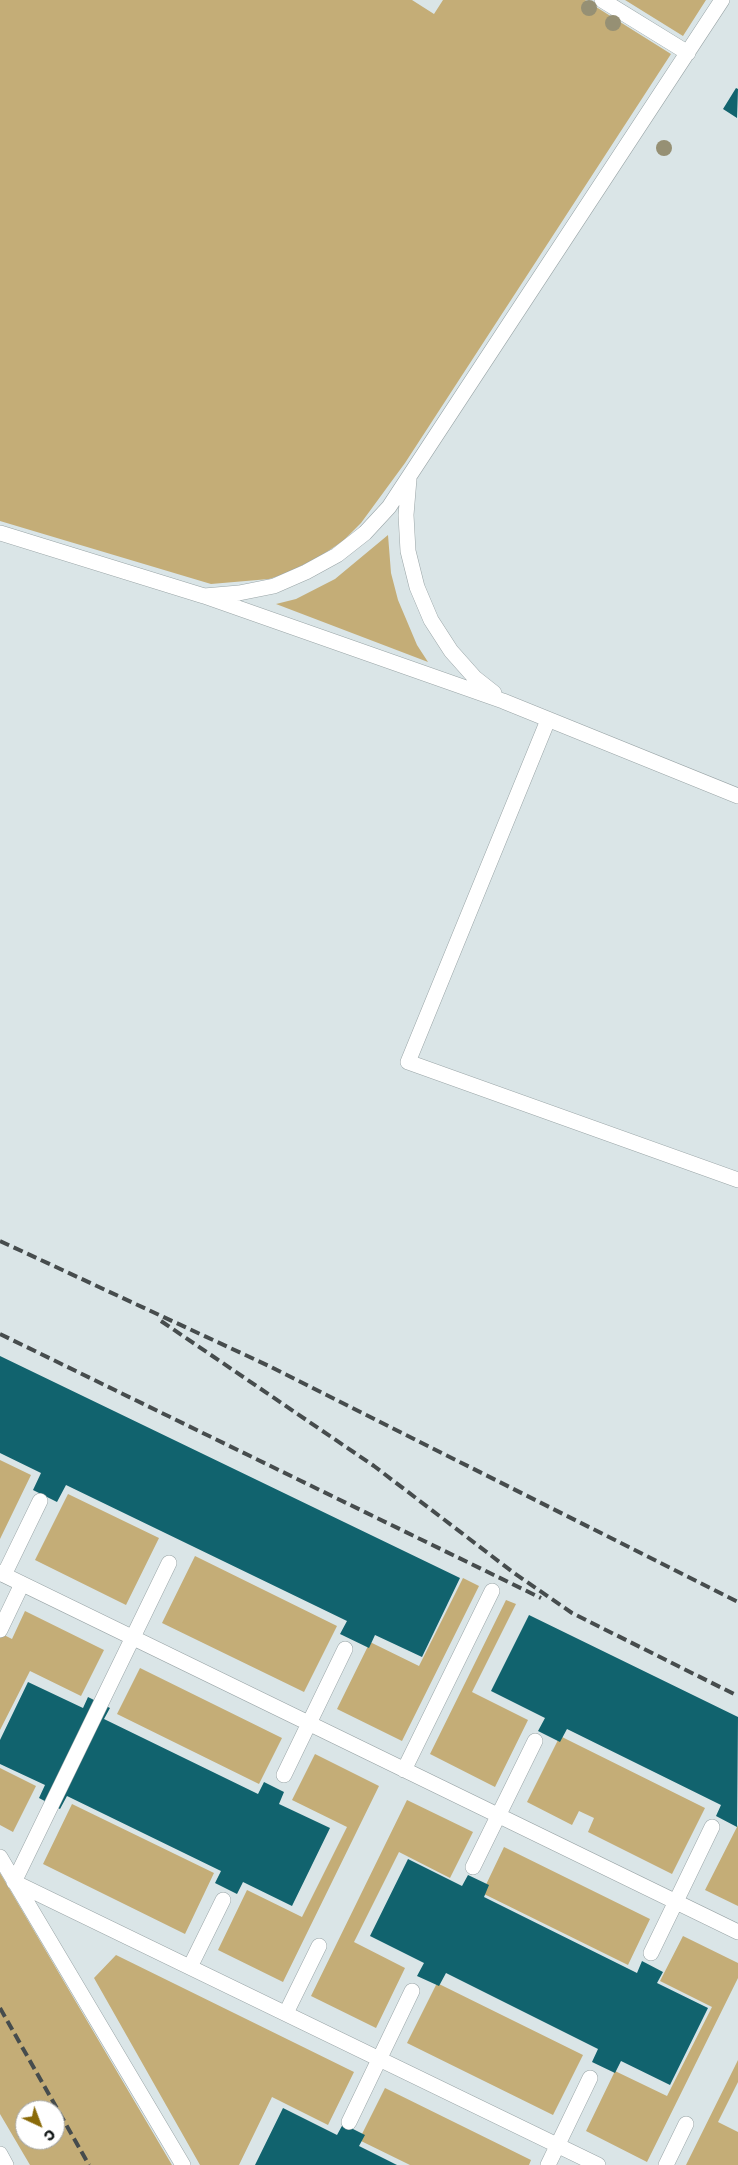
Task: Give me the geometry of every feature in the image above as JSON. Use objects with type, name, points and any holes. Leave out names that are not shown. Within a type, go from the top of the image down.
[{"type":"lane","points":[[602,0],[688,52]]},
{"type":"lane","points":[[204,596],[239,593],[274,586],[306,572],[337,555],[365,533],[389,507],[722,0]]},
{"type":"lane","points":[[409,478],[406,515],[408,551],[417,587],[431,620],[451,651],[475,678],[503,701]]},
{"type":"lane","points":[[0,533],[204,596],[503,701],[738,796]]},
{"type":"lane","points":[[548,720],[408,1062],[738,1180]]},
{"type":"lane","points":[[40,1501],[2,1574],[738,1932]]},
{"type":"lane","points":[[14,1882],[169,1564]]},
{"type":"lane","points":[[0,1630],[22,1584]]},
{"type":"lane","points":[[404,1770],[492,1590]]},
{"type":"lane","points":[[284,1775],[345,1649]]},
{"type":"lane","points":[[473,1867],[535,1741]]},
{"type":"lane","points":[[651,1954],[712,1828]]},
{"type":"lane","points":[[0,1857],[183,2165]]},
{"type":"lane","points":[[14,1882],[598,2165]]},
{"type":"lane","points":[[190,1967],[223,1900]]},
{"type":"lane","points":[[286,2013],[319,1946]]},
{"type":"lane","points":[[349,2122],[412,1992]]},
{"type":"lane","points":[[548,2165],[590,2078]]},
{"type":"lane","points":[[666,2165],[686,2124]]},
{"type":"lane","points":[[0,2154],[6,2165]]},
{"type":"shaded area","points":[[0,0],[412,0],[434,14],[443,0],[585,0],[671,54],[405,463],[361,523],[343,541],[322,555],[288,573],[269,579],[211,584],[0,521]]},
{"type":"shaded area","points":[[625,0],[706,0],[683,36]]},
{"type":"shaded area","points":[[388,535],[391,573],[398,600],[417,645],[428,662],[276,604],[296,599],[335,579]]},
{"type":"shaded area","points":[[0,1460],[31,1475],[0,1539]]},
{"type":"shaded area","points":[[68,1494],[159,1538],[126,1605],[35,1560]]},
{"type":"shaded area","points":[[195,1556],[337,1626],[304,1692],[162,1623]]},
{"type":"shaded area","points":[[463,1578],[479,1586],[402,1741],[337,1709],[370,1642],[419,1666]]},
{"type":"shaded area","points":[[506,1600],[516,1604],[472,1692],[528,1720],[495,1787],[430,1754]]},
{"type":"shaded area","points":[[25,1611],[104,1650],[81,1696],[30,1671],[0,1730],[0,1633],[12,1639]]},
{"type":"shaded area","points":[[140,1668],[282,1738],[259,1784],[117,1714]]},
{"type":"shaded area","points":[[560,1736],[705,1808],[672,1874],[588,1832],[594,1818],[579,1811],[572,1825],[527,1802]]},
{"type":"shaded area","points":[[315,1754],[379,1786],[283,1982],[218,1950],[247,1890],[302,1917],[347,1827],[292,1800]]},
{"type":"shaded area","points":[[0,1768],[36,1786],[13,1832],[0,1825]]},
{"type":"shaded area","points":[[407,1800],[473,1832],[450,1878],[399,1852],[354,1942],[405,1968],[376,2028],[311,1996]]},
{"type":"shaded area","points":[[72,1804],[214,1873],[185,1934],[43,1864]]},
{"type":"shaded area","points":[[738,1825],[738,1906],[705,1890]]},
{"type":"shaded area","points":[[504,1847],[650,1919],[628,1965],[482,1893]]},
{"type":"shaded area","points":[[0,1873],[172,2165],[30,2165],[21,2150],[65,2150],[65,2100],[15,2100],[15,2140],[0,2114]]},
{"type":"shaded area","points":[[683,1936],[738,1963],[738,1978],[647,2162],[586,2131],[615,2071],[667,2096],[712,2007],[660,1981]]},
{"type":"shaded area","points":[[116,1955],[354,2072],[328,2125],[272,2097],[239,2165],[200,2165],[94,1978]]},
{"type":"shaded area","points":[[437,1983],[583,2055],[553,2115],[407,2043]]},
{"type":"shaded area","points":[[738,2060],[738,2082],[718,2122],[738,2132],[738,2165],[686,2165]]},
{"type":"shaded area","points":[[385,2088],[531,2160],[529,2165],[410,2165],[359,2140]]},
{"type":"building","points":[[736,88],[738,89],[737,118],[723,109]]},
{"type":"building","points":[[0,1356],[460,1578],[422,1657],[375,1635],[369,1648],[340,1634],[347,1621],[66,1485],[57,1502],[33,1490],[41,1473],[0,1453]]},
{"type":"building","points":[[529,1615],[738,1717],[737,1827],[716,1816],[721,1805],[567,1729],[560,1742],[538,1731],[545,1718],[491,1691]]},
{"type":"building","points":[[28,1682],[83,1708],[88,1697],[110,1708],[104,1719],[258,1794],[264,1782],[284,1792],[279,1804],[330,1828],[292,1906],[243,1882],[237,1894],[215,1883],[221,1871],[67,1796],[60,1809],[39,1798],[45,1785],[0,1764],[0,1740]]},
{"type":"building","points":[[408,1859],[462,1886],[468,1875],[489,1885],[484,1897],[637,1973],[642,1961],[663,1972],[657,1983],[708,2008],[670,2085],[621,2061],[615,2073],[592,2062],[598,2049],[446,1973],[439,1986],[417,1976],[424,1963],[370,1936]]},
{"type":"building","points":[[283,2108],[337,2135],[343,2124],[365,2135],[359,2146],[397,2165],[255,2165]]},
{"type":"railway","points":[[0,1241],[269,1366],[738,1602]]},
{"type":"railway","points":[[161,1321],[374,1466],[514,1573],[572,1613],[738,1696]]},
{"type":"railway","points":[[0,1334],[541,1598]]},
{"type":"railway","points":[[0,2008],[89,2165]]}]
